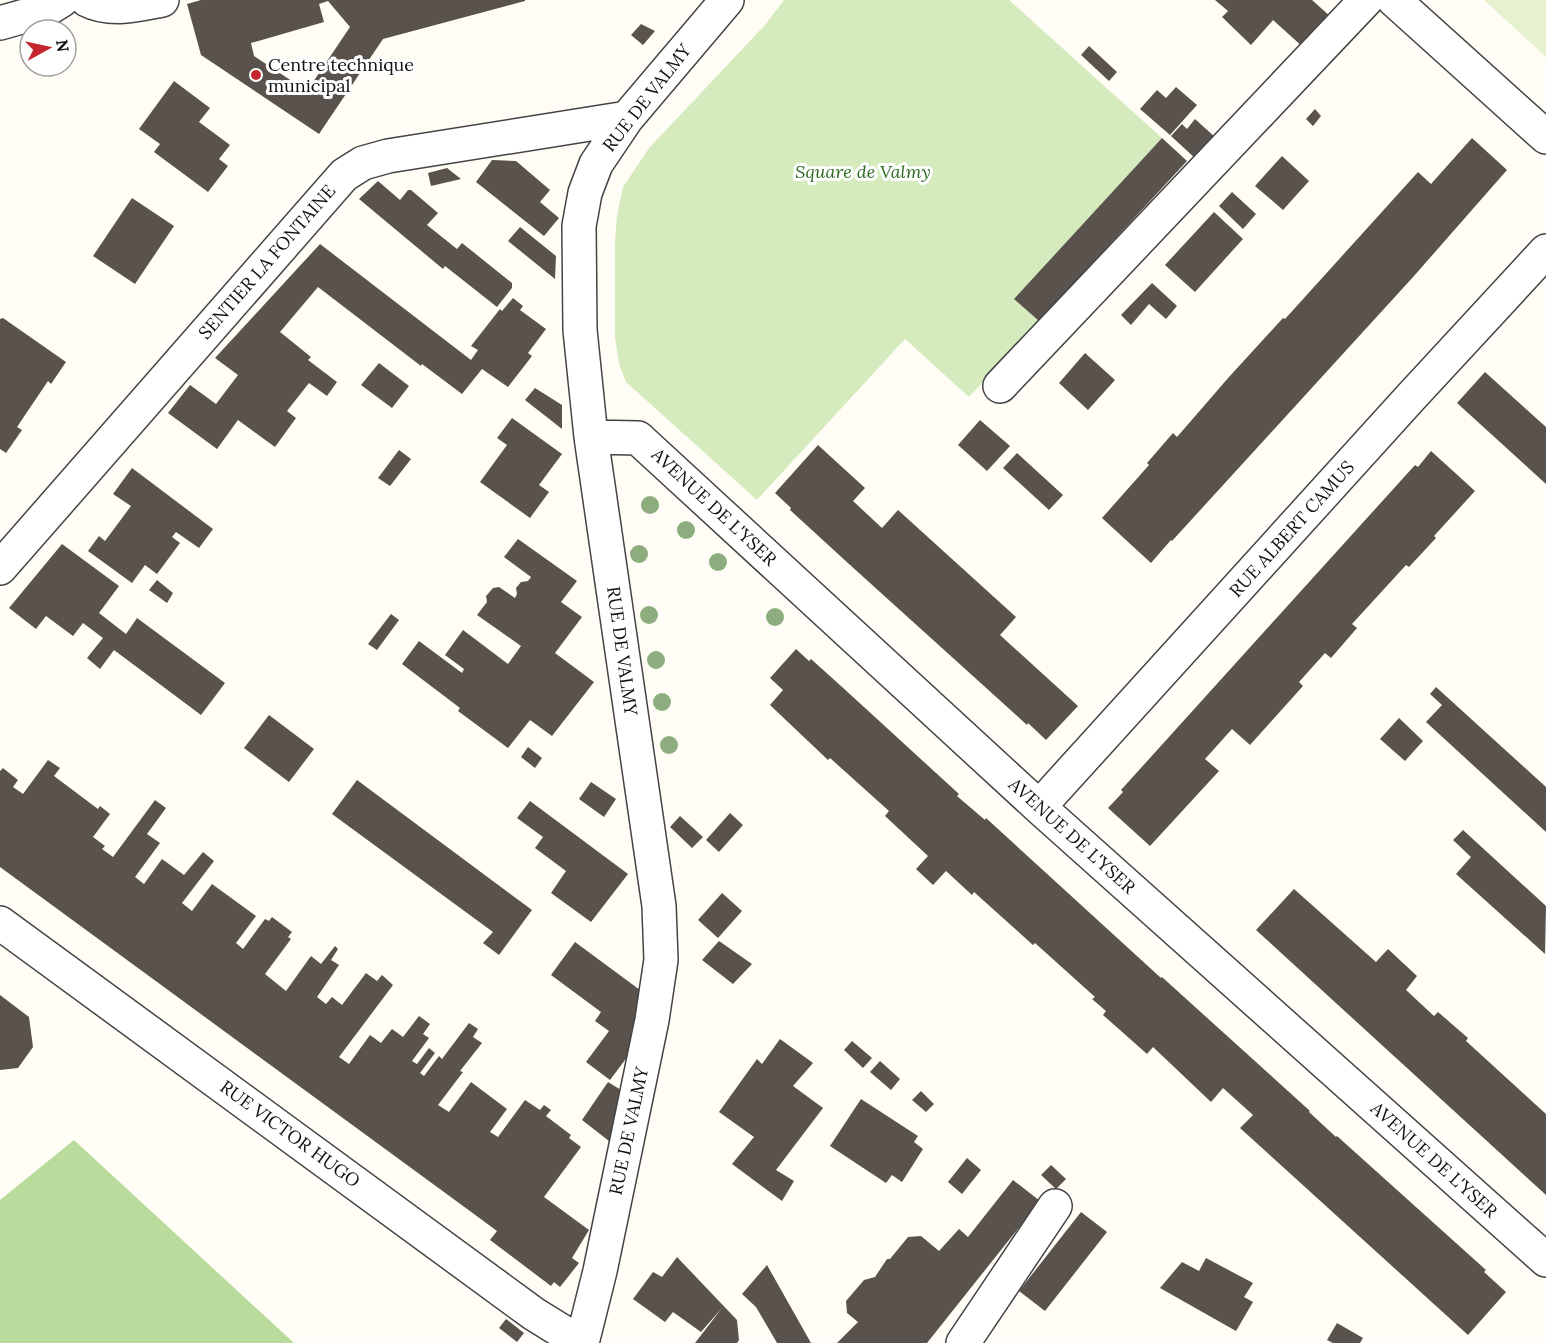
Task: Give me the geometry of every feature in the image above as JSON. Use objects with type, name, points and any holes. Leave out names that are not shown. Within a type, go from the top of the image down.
[{"type":"street","points":[[0,23],[46,10],[62,0]]},
{"type":"street","points":[[87,0],[108,8],[115,8],[162,0]]},
{"type":"street","name":"RUE DE VALMY","points":[[582,1343],[600,1271],[652,1020],[661,960],[659,906],[591,437],[580,330],[579,226],[585,193],[596,164],[627,118],[727,0]]},
{"type":"street","points":[[1000,386],[1366,0]]},
{"type":"street","points":[[1394,0],[1546,137]]},
{"type":"street","name":"SENTIER LA FONTAINE","points":[[0,568],[344,175],[363,163],[388,156],[627,118]]},
{"type":"street","name":"RUE ALBERT CAMUS","points":[[1039,807],[1546,251]]},
{"type":"street","name":"AVENUE DE L'YSER","points":[[591,437],[638,438],[1039,807],[1546,1260]]},
{"type":"street","name":"RUE VICTOR HUGO","points":[[0,923],[534,1314],[582,1343]]},
{"type":"street","points":[[963,1343],[1055,1206]]},
{"type":"green space","name":"Square de Valmy","points":[[784,0],[1009,0],[1162,138],[1015,299],[1039,321],[969,397],[905,339],[757,500],[626,382],[619,364],[615,337],[615,242],[617,215],[623,187],[649,148],[765,25]]},
{"type":"green space","points":[[1484,0],[1546,0],[1546,57]]},
{"type":"green space","points":[[74,1140],[294,1343],[0,1343],[0,1200]]},
{"type":"building","name":"Centre technique municipal","points":[[201,0],[525,0],[383,39],[319,134],[201,55],[187,4]],"holes":[[[328,1],[350,27],[307,91],[254,56],[251,43],[324,22],[319,4]]]},
{"type":"building","points":[[1215,0],[1312,0],[1331,17],[1304,48],[1273,20],[1251,45],[1222,17],[1228,11]]},
{"type":"building","points":[[641,24],[655,31],[643,45],[631,35]]},
{"type":"building","points":[[1089,46],[1117,72],[1109,81],[1081,55]]},
{"type":"building","points":[[174,81],[210,108],[199,122],[230,145],[219,159],[228,166],[208,192],[154,152],[160,144],[139,129]]},
{"type":"building","points":[[1176,87],[1197,105],[1170,135],[1140,109],[1157,90],[1166,98]]},
{"type":"building","points":[[1315,109],[1321,116],[1313,126],[1306,119]]},
{"type":"building","points":[[1195,119],[1216,138],[1196,159],[1171,136],[1182,124],[1187,129]]},
{"type":"building","points":[[1162,138],[1187,161],[1039,321],[1014,299]]},
{"type":"building","points":[[1472,138],[1507,170],[1414,276],[1151,563],[1102,518],[1149,465],[1147,463],[1173,433],[1177,437],[1229,377],[1283,318],[1285,319],[1418,172],[1431,184]]},
{"type":"building","points":[[1282,156],[1309,181],[1283,210],[1255,186]]},
{"type":"building","points":[[492,160],[516,161],[550,190],[540,202],[559,218],[544,236],[476,182]]},
{"type":"building","points":[[447,168],[461,179],[431,186],[428,173]]},
{"type":"building","points":[[378,181],[400,200],[408,190],[411,190],[438,213],[427,225],[457,249],[462,243],[512,283],[512,288],[497,307],[445,266],[443,269],[359,199]]},
{"type":"building","points":[[1232,192],[1256,214],[1243,229],[1219,206]]},
{"type":"building","points":[[132,198],[174,226],[135,284],[93,256]]},
{"type":"building","points":[[1214,212],[1243,239],[1195,292],[1165,265]]},
{"type":"building","points":[[520,227],[556,256],[555,279],[508,241]]},
{"type":"building","points":[[320,244],[471,360],[478,350],[471,346],[500,309],[502,311],[513,298],[523,306],[520,310],[546,329],[528,353],[532,356],[508,387],[482,369],[462,394],[422,364],[421,366],[318,287],[280,332],[311,357],[308,360],[337,382],[327,396],[309,383],[287,411],[296,418],[275,447],[238,420],[217,449],[168,413],[190,385],[216,404],[238,375],[215,358]]},
{"type":"building","points":[[1152,283],[1177,306],[1166,319],[1149,304],[1131,325],[1121,315]]},
{"type":"building","points":[[3,318],[66,362],[51,384],[48,381],[17,427],[22,430],[6,453],[0,449],[0,319]]},
{"type":"building","points":[[1085,353],[1115,380],[1088,410],[1059,383]]},
{"type":"building","points":[[379,363],[409,386],[392,408],[361,385]]},
{"type":"building","points":[[1485,372],[1546,427],[1546,484],[1457,403]]},
{"type":"building","points":[[535,388],[562,405],[562,429],[525,400]]},
{"type":"building","points":[[512,418],[562,454],[539,485],[549,492],[530,518],[480,482],[507,445],[497,438]]},
{"type":"building","points":[[980,420],[1010,446],[987,471],[958,445]]},
{"type":"building","points":[[818,445],[865,488],[853,501],[882,528],[898,510],[1016,617],[1000,635],[1078,706],[1046,740],[849,564],[790,510],[791,508],[775,493]]},
{"type":"building","points":[[399,450],[411,459],[390,486],[378,478]]},
{"type":"building","points":[[1431,451],[1475,491],[1434,536],[1436,538],[1409,567],[1406,565],[1352,624],[1357,628],[1331,658],[1325,653],[1299,682],[1303,686],[1250,745],[1232,729],[1205,759],[1219,771],[1150,846],[1108,808],[1123,792],[1121,790],[1415,465],[1418,467]]},
{"type":"building","points":[[1017,453],[1063,495],[1049,510],[1003,468]]},
{"type":"building","points":[[132,468],[213,529],[199,548],[176,532],[172,537],[180,543],[157,574],[145,565],[132,583],[88,551],[99,536],[105,541],[131,506],[113,494]]},
{"type":"building","points":[[518,539],[577,581],[561,602],[582,617],[555,653],[594,682],[552,736],[530,720],[508,748],[458,711],[460,708],[402,664],[419,641],[462,673],[464,669],[445,655],[463,630],[508,664],[521,646],[477,615],[487,602],[486,596],[493,588],[499,587],[515,598],[516,588],[521,582],[528,581],[531,577],[504,557]]},
{"type":"building","points":[[62,544],[119,586],[99,613],[126,634],[137,618],[225,683],[201,715],[114,650],[100,669],[87,658],[103,638],[83,623],[73,636],[46,616],[36,629],[9,608]]},
{"type":"building","points":[[157,580],[173,593],[167,603],[149,590]]},
{"type":"building","points":[[391,614],[399,620],[377,650],[368,644]]},
{"type":"building","points":[[796,649],[809,661],[811,659],[841,686],[959,794],[957,796],[985,820],[986,818],[1336,1137],[1486,1270],[1484,1272],[1506,1292],[1468,1335],[1240,1128],[1253,1115],[1223,1088],[1211,1102],[1153,1047],[1147,1054],[1103,1015],[1106,1011],[1092,999],[1095,997],[974,892],[972,895],[946,871],[933,885],[916,869],[928,856],[885,816],[889,811],[830,758],[828,760],[770,705],[783,690],[770,678]]},
{"type":"building","points":[[1436,687],[1546,787],[1546,832],[1426,722],[1442,705],[1430,694]]},
{"type":"building","points":[[269,715],[314,749],[289,782],[244,748]]},
{"type":"building","points":[[1399,718],[1423,741],[1405,761],[1380,739]]},
{"type":"building","points":[[528,747],[542,758],[535,768],[521,757]]},
{"type":"building","points":[[48,760],[60,768],[54,776],[98,809],[100,806],[110,814],[93,837],[105,846],[102,849],[113,857],[155,800],[166,808],[147,834],[160,843],[135,877],[144,884],[162,859],[184,875],[203,852],[214,861],[182,903],[192,911],[212,884],[256,916],[236,943],[243,949],[265,919],[269,921],[272,917],[292,932],[288,937],[291,939],[265,974],[286,991],[311,956],[321,964],[335,946],[338,949],[331,960],[339,965],[317,997],[326,1004],[332,997],[342,1005],[366,973],[377,981],[382,975],[393,985],[339,1057],[349,1064],[370,1035],[381,1043],[392,1029],[403,1037],[419,1016],[430,1024],[423,1034],[429,1038],[412,1061],[417,1064],[429,1048],[435,1053],[420,1073],[424,1076],[439,1056],[442,1059],[469,1023],[478,1029],[473,1037],[482,1043],[438,1105],[449,1112],[471,1082],[507,1109],[490,1132],[498,1137],[525,1100],[540,1110],[544,1105],[551,1110],[546,1116],[571,1135],[569,1138],[581,1147],[544,1197],[589,1230],[572,1258],[579,1263],[560,1287],[554,1282],[551,1286],[490,1240],[497,1231],[0,867],[0,771],[3,768],[18,780],[13,787],[23,794]]},
{"type":"building","points":[[357,780],[532,910],[499,955],[483,943],[493,932],[332,814]]},
{"type":"building","points":[[591,782],[616,799],[604,817],[579,799]]},
{"type":"building","points":[[530,801],[628,874],[591,922],[551,893],[566,871],[535,848],[543,837],[517,818]]},
{"type":"building","points":[[730,813],[743,825],[719,852],[706,840]]},
{"type":"building","points":[[680,816],[703,837],[692,848],[670,827]]},
{"type":"building","points":[[1463,830],[1546,906],[1545,954],[1456,874],[1471,857],[1453,840]]},
{"type":"building","points":[[1294,889],[1376,962],[1388,949],[1417,976],[1406,990],[1434,1016],[1438,1012],[1468,1038],[1466,1041],[1546,1114],[1546,1195],[1256,930]]},
{"type":"building","points":[[722,893],[742,911],[718,938],[698,920]]},
{"type":"building","points":[[719,941],[752,964],[733,984],[702,960]]},
{"type":"building","points":[[575,942],[640,990],[628,1056],[610,1080],[586,1062],[609,1031],[595,1021],[601,1012],[551,975]]},
{"type":"building","points":[[0,995],[29,1017],[33,1047],[18,1068],[0,1070]]},
{"type":"building","points":[[780,1039],[813,1063],[793,1086],[823,1108],[776,1170],[794,1181],[782,1201],[732,1164],[754,1137],[719,1112],[757,1059],[762,1064]]},
{"type":"building","points":[[852,1041],[872,1058],[863,1068],[844,1050]]},
{"type":"building","points":[[880,1061],[900,1079],[891,1090],[870,1072]]},
{"type":"building","points":[[608,1082],[621,1090],[609,1141],[582,1120]]},
{"type":"building","points":[[921,1091],[934,1104],[926,1112],[912,1100]]},
{"type":"building","points":[[861,1099],[918,1136],[914,1142],[923,1149],[902,1182],[892,1175],[886,1183],[830,1146]]},
{"type":"building","points":[[967,1158],[981,1170],[962,1194],[948,1182]]},
{"type":"building","points":[[1051,1165],[1066,1179],[1056,1189],[1041,1175]]},
{"type":"building","points":[[1013,1180],[1040,1201],[927,1343],[837,1343],[858,1322],[847,1313],[846,1301],[864,1280],[875,1277],[887,1259],[890,1259],[908,1237],[921,1236],[939,1251],[959,1229],[968,1237]]},
{"type":"building","points":[[1081,1212],[1107,1232],[1045,1311],[1019,1291]]},
{"type":"building","points":[[677,1257],[737,1320],[739,1340],[737,1343],[695,1343],[722,1308],[701,1332],[673,1312],[665,1322],[633,1299],[653,1272],[662,1277]]},
{"type":"building","points":[[1206,1258],[1253,1283],[1244,1297],[1253,1302],[1236,1331],[1160,1288],[1182,1262],[1199,1271]]},
{"type":"building","points":[[767,1265],[811,1343],[777,1343],[756,1307],[742,1294]]},
{"type":"building","points":[[506,1319],[524,1333],[517,1342],[499,1328]]},
{"type":"building","points":[[1337,1323],[1363,1338],[1360,1343],[1333,1343],[1327,1340]]},
{"type":"place","name":"Centre technique municipal","points":[[256,75]]}]
